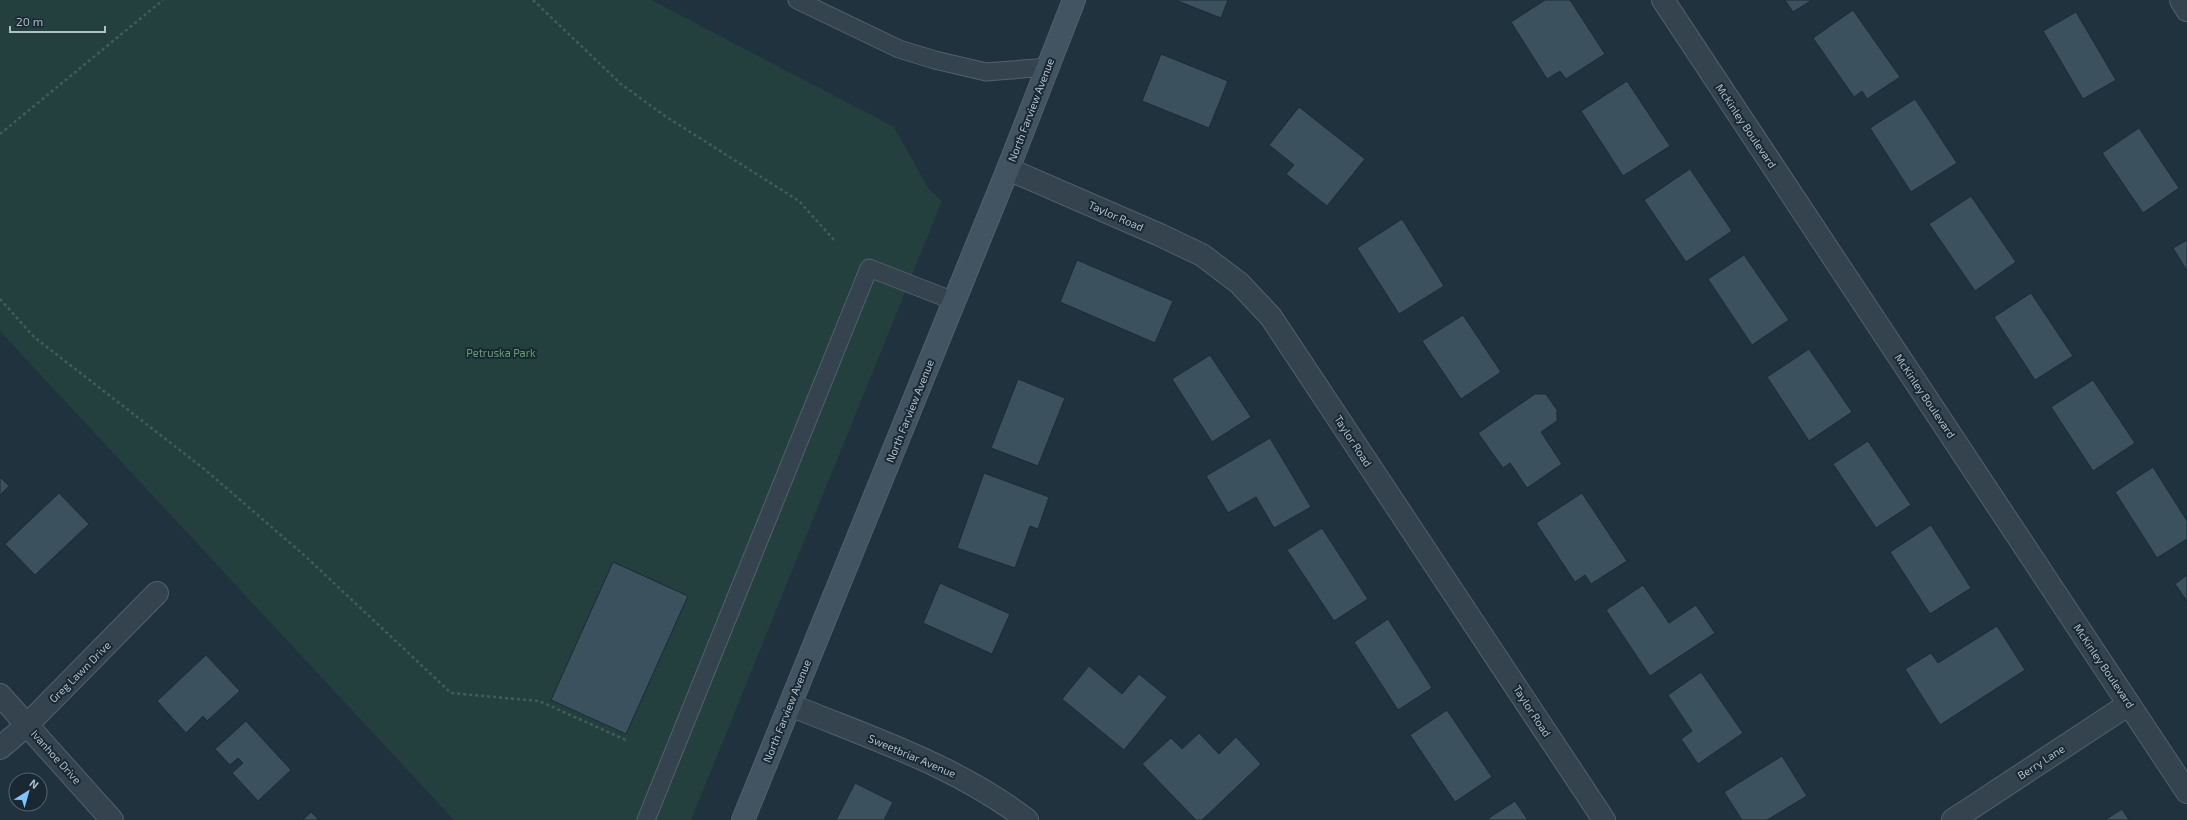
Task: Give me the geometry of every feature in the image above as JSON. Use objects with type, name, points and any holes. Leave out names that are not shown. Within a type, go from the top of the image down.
[{"type":"street","name":"North Farview Avenue","points":[[743,820],[1008,169],[1074,0]]},
{"type":"street","name":"McKinley Boulevard","points":[[1663,0],[2187,792]]},
{"type":"street","points":[[2181,0],[2187,10]]},
{"type":"street","name":"Taylor Road","points":[[1008,169],[1160,235],[1202,255],[1239,283],[1271,317],[1604,820]]},
{"type":"street","name":"Greg Lawn Drive","points":[[0,748],[28,725],[157,593]]},
{"type":"street","name":"Ivanhoe Drive","points":[[0,695],[112,820]]},
{"type":"street","name":"Berry Lane","points":[[1953,820],[2129,704]]},
{"type":"street","name":"Sweetbriar Avenue","points":[[790,705],[949,771],[1009,806],[1027,820]]},
{"type":"lane","points":[[797,0],[899,49],[935,60],[986,72],[1048,67]]},
{"type":"lane","points":[[646,820],[869,268],[954,301]]},
{"type":"path","points":[[0,134],[163,0]]},
{"type":"path","points":[[533,0],[621,84],[665,116],[799,201],[834,240]]},
{"type":"path","points":[[0,299],[34,337],[203,468],[304,554],[450,693],[539,701],[628,741]]},
{"type":"green space","name":"Petruska Park","points":[[0,0],[651,0],[894,127],[928,188],[942,201],[691,820],[454,820],[0,331]]},
{"type":"building","points":[[1175,0],[1228,0],[1221,18]]},
{"type":"building","points":[[1545,0],[1570,0],[1605,54],[1566,79],[1560,71],[1547,79],[1511,22]]},
{"type":"building","points":[[1785,0],[1812,0],[1793,12]]},
{"type":"building","points":[[1853,10],[1900,77],[1867,99],[1862,91],[1854,97],[1813,38]]},
{"type":"building","points":[[2076,12],[2116,80],[2083,99],[2043,31]]},
{"type":"building","points":[[1161,54],[1228,81],[1209,128],[1142,101]]},
{"type":"building","points":[[1627,81],[1670,146],[1623,176],[1581,111]]},
{"type":"building","points":[[1915,99],[1957,163],[1911,192],[1870,128]]},
{"type":"building","points":[[1299,107],[1365,159],[1327,206],[1286,174],[1294,165],[1269,145]]},
{"type":"building","points":[[2139,128],[2179,188],[2143,213],[2102,153]]},
{"type":"building","points":[[1690,169],[1732,231],[1686,262],[1644,200]]},
{"type":"building","points":[[1971,196],[2016,262],[1975,291],[1929,224]]},
{"type":"building","points":[[1402,219],[1444,286],[1399,314],[1357,248]]},
{"type":"building","points":[[2187,240],[2187,271],[2173,248]]},
{"type":"building","points":[[1744,255],[1789,320],[1752,345],[1708,279]]},
{"type":"building","points":[[1077,260],[1173,301],[1155,343],[1060,302]]},
{"type":"building","points":[[2031,293],[2073,356],[2035,380],[1994,317]]},
{"type":"building","points":[[1463,315],[1501,372],[1461,399],[1422,341]]},
{"type":"building","points":[[1809,349],[1852,412],[1809,441],[1767,377]]},
{"type":"building","points":[[1210,355],[1251,417],[1212,442],[1172,379]]},
{"type":"building","points":[[1018,379],[1065,398],[1038,466],[991,448]]},
{"type":"building","points":[[2093,380],[2135,443],[2093,471],[2051,407]]},
{"type":"building","points":[[1535,394],[1546,394],[1557,410],[1557,421],[1541,432],[1562,464],[1527,488],[1510,463],[1503,468],[1478,433]]},
{"type":"building","points":[[1270,438],[1311,507],[1274,528],[1256,497],[1228,513],[1206,476]]},
{"type":"building","points":[[1868,441],[1911,505],[1876,528],[1833,464]]},
{"type":"building","points":[[2153,467],[2187,521],[2187,539],[2157,558],[2115,492]]},
{"type":"building","points":[[984,473],[1049,497],[1038,529],[1030,526],[1015,568],[957,548]]},
{"type":"building","points":[[0,477],[9,486],[0,495]]},
{"type":"building","points":[[59,493],[89,524],[35,575],[5,544]]},
{"type":"building","points":[[1582,493],[1627,561],[1591,584],[1585,575],[1575,582],[1536,523]]},
{"type":"building","points":[[1931,525],[1971,588],[1930,614],[1890,552]]},
{"type":"building","points":[[1322,528],[1368,599],[1334,621],[1287,550]]},
{"type":"building","points":[[613,562],[688,596],[626,734],[551,700]]},
{"type":"building","points":[[2187,575],[2187,601],[2175,584]]},
{"type":"building","points":[[940,583],[1010,614],[992,654],[923,623]]},
{"type":"building","points":[[1643,585],[1669,623],[1696,605],[1715,633],[1650,676],[1606,610]]},
{"type":"building","points":[[1388,619],[1432,688],[1398,710],[1354,642]]},
{"type":"building","points":[[1997,626],[2025,670],[1940,725],[1905,669],[1931,653],[1938,663]]},
{"type":"building","points":[[206,655],[240,691],[207,721],[203,716],[186,733],[157,701]]},
{"type":"building","points":[[1089,666],[1122,694],[1139,674],[1167,697],[1124,750],[1062,699]]},
{"type":"building","points":[[1701,672],[1743,733],[1698,764],[1681,739],[1692,731],[1668,695]]},
{"type":"building","points":[[1447,710],[1492,777],[1455,802],[1410,735]]},
{"type":"building","points":[[246,721],[291,770],[258,801],[232,773],[243,763],[238,758],[230,765],[215,749]]},
{"type":"building","points":[[1199,733],[1219,754],[1236,737],[1261,764],[1202,820],[1196,820],[1142,764],[1171,738],[1182,749]]},
{"type":"building","points":[[1782,756],[1807,796],[1767,820],[1742,820],[1724,792]]},
{"type":"building","points":[[855,783],[893,802],[884,820],[836,820]]},
{"type":"building","points":[[1515,801],[1528,820],[1486,820]]},
{"type":"building","points":[[2122,809],[2129,820],[2105,820]]},
{"type":"building","points":[[311,812],[319,820],[303,820]]}]
